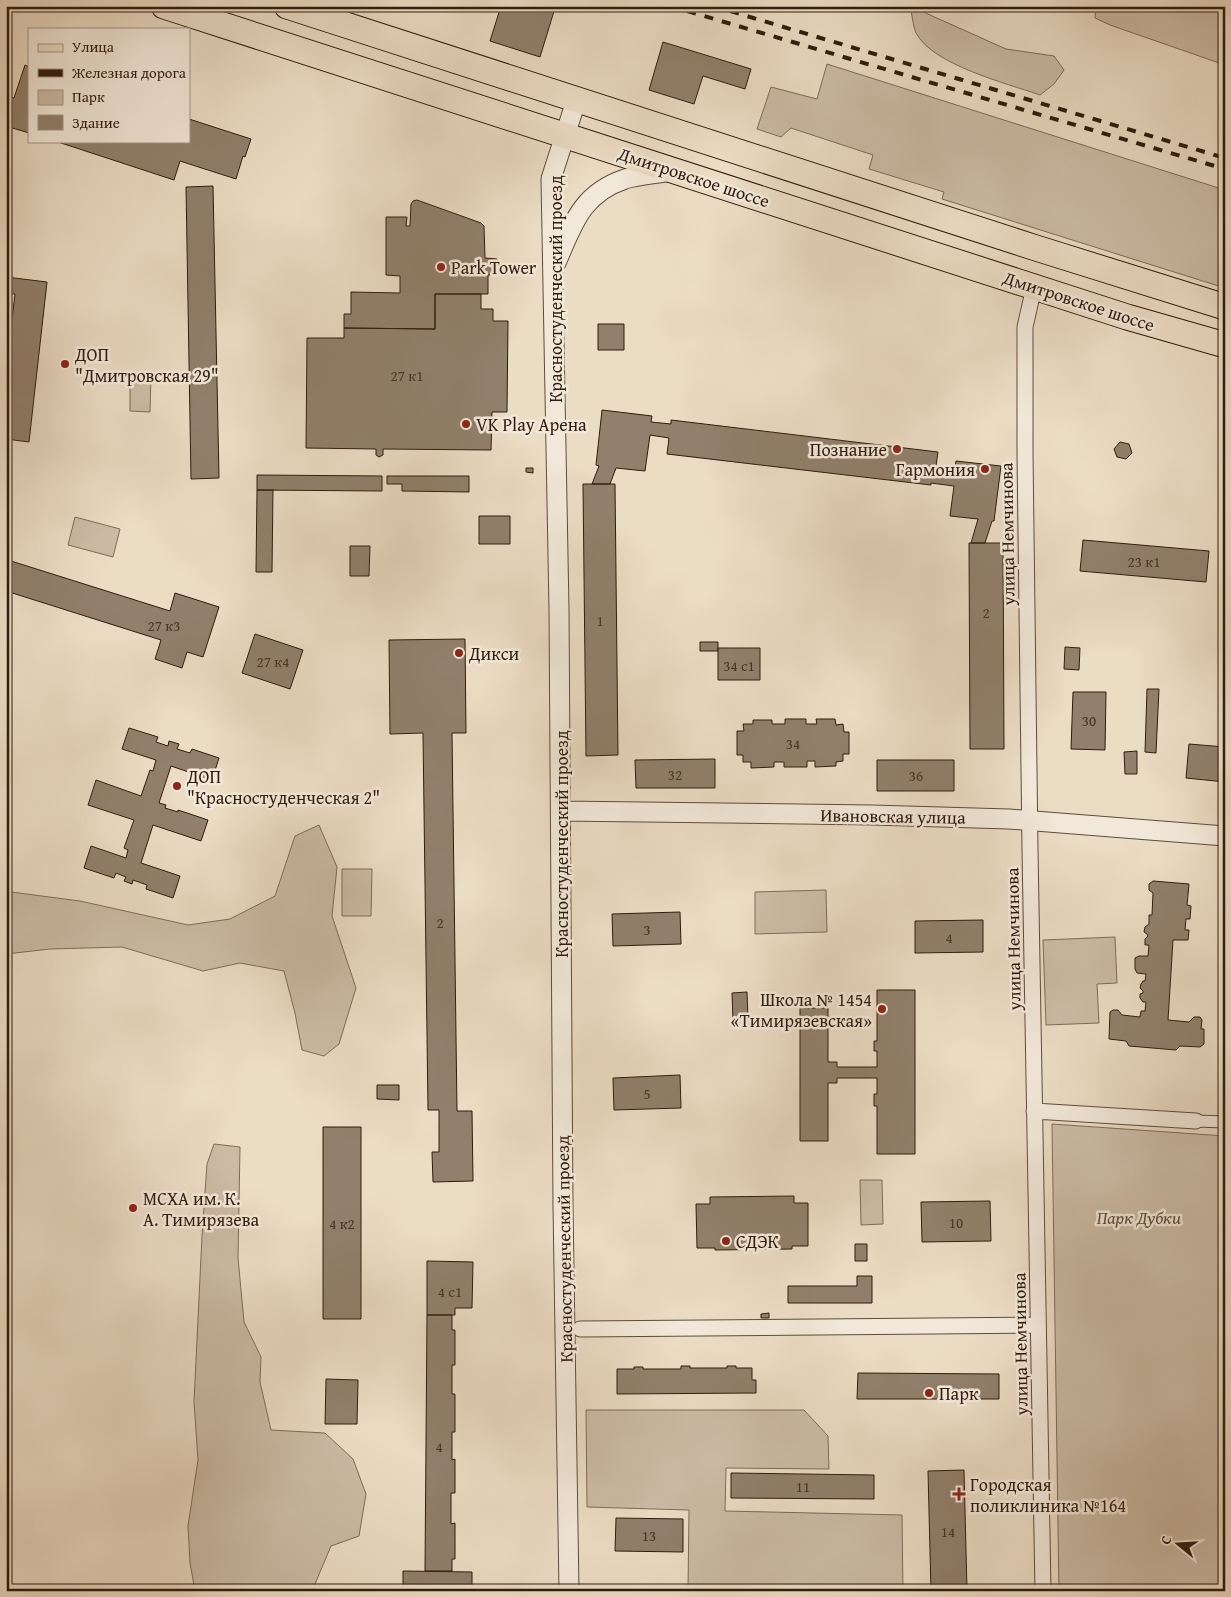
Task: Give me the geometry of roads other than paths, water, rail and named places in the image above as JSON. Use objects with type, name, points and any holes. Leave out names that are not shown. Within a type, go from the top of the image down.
[{"type":"main road","name":"Дмитровское шоссе","points":[[164,6],[1127,317],[1225,345]]},
{"type":"main road","name":"Дмитровское шоссе","points":[[287,6],[576,101],[1225,307]]},
{"type":"street","name":"Красностуденческий проезд","points":[[569,1591],[563,1205],[561,811],[551,179],[576,101]]},
{"type":"street","points":[[553,269],[571,228],[584,206],[597,192],[625,179],[675,170]]},
{"type":"street","name":"улица Немчинова","points":[[1034,287],[1025,327],[1034,1111],[1043,1591]]},
{"type":"street","name":"Ивановская улица","points":[[561,811],[872,815],[1030,821],[1225,836]]},
{"type":"street","points":[[1034,1111],[1225,1122]]},
{"type":"street","points":[[580,1330],[1038,1325]]},
{"type":"railway","points":[[670,6],[1225,169]]},
{"type":"railway","points":[[713,6],[1225,158]]},
{"type":"place","name":"Park Tower","points":[[441,267]]},
{"type":"place","name":"ДОП \"Дмитровская 29\"","points":[[65,364]]},
{"type":"place","name":"VK Play Арена","points":[[466,424]]},
{"type":"place","name":"Познание","points":[[897,449]]},
{"type":"place","name":"Гармония","points":[[985,469]]},
{"type":"place","name":"Дикси","points":[[459,653]]},
{"type":"place","name":"ДОП \"Красностуденческая 2\"","points":[[177,786]]},
{"type":"place","name":"Школа № 1454 «Тимирязевская»","points":[[882,1009]]},
{"type":"place","name":"МСХА им. К. А. Тимирязева","points":[[133,1208]]},
{"type":"place","name":"СДЭК","points":[[726,1241]]},
{"type":"place","name":"Парк","points":[[929,1393]]},
{"type":"place","name":"Городская поликлиника №164","points":[[959,1494]]},
{"type":"park label","name":"Парк Дубки","points":[[1139,1217]]}]
